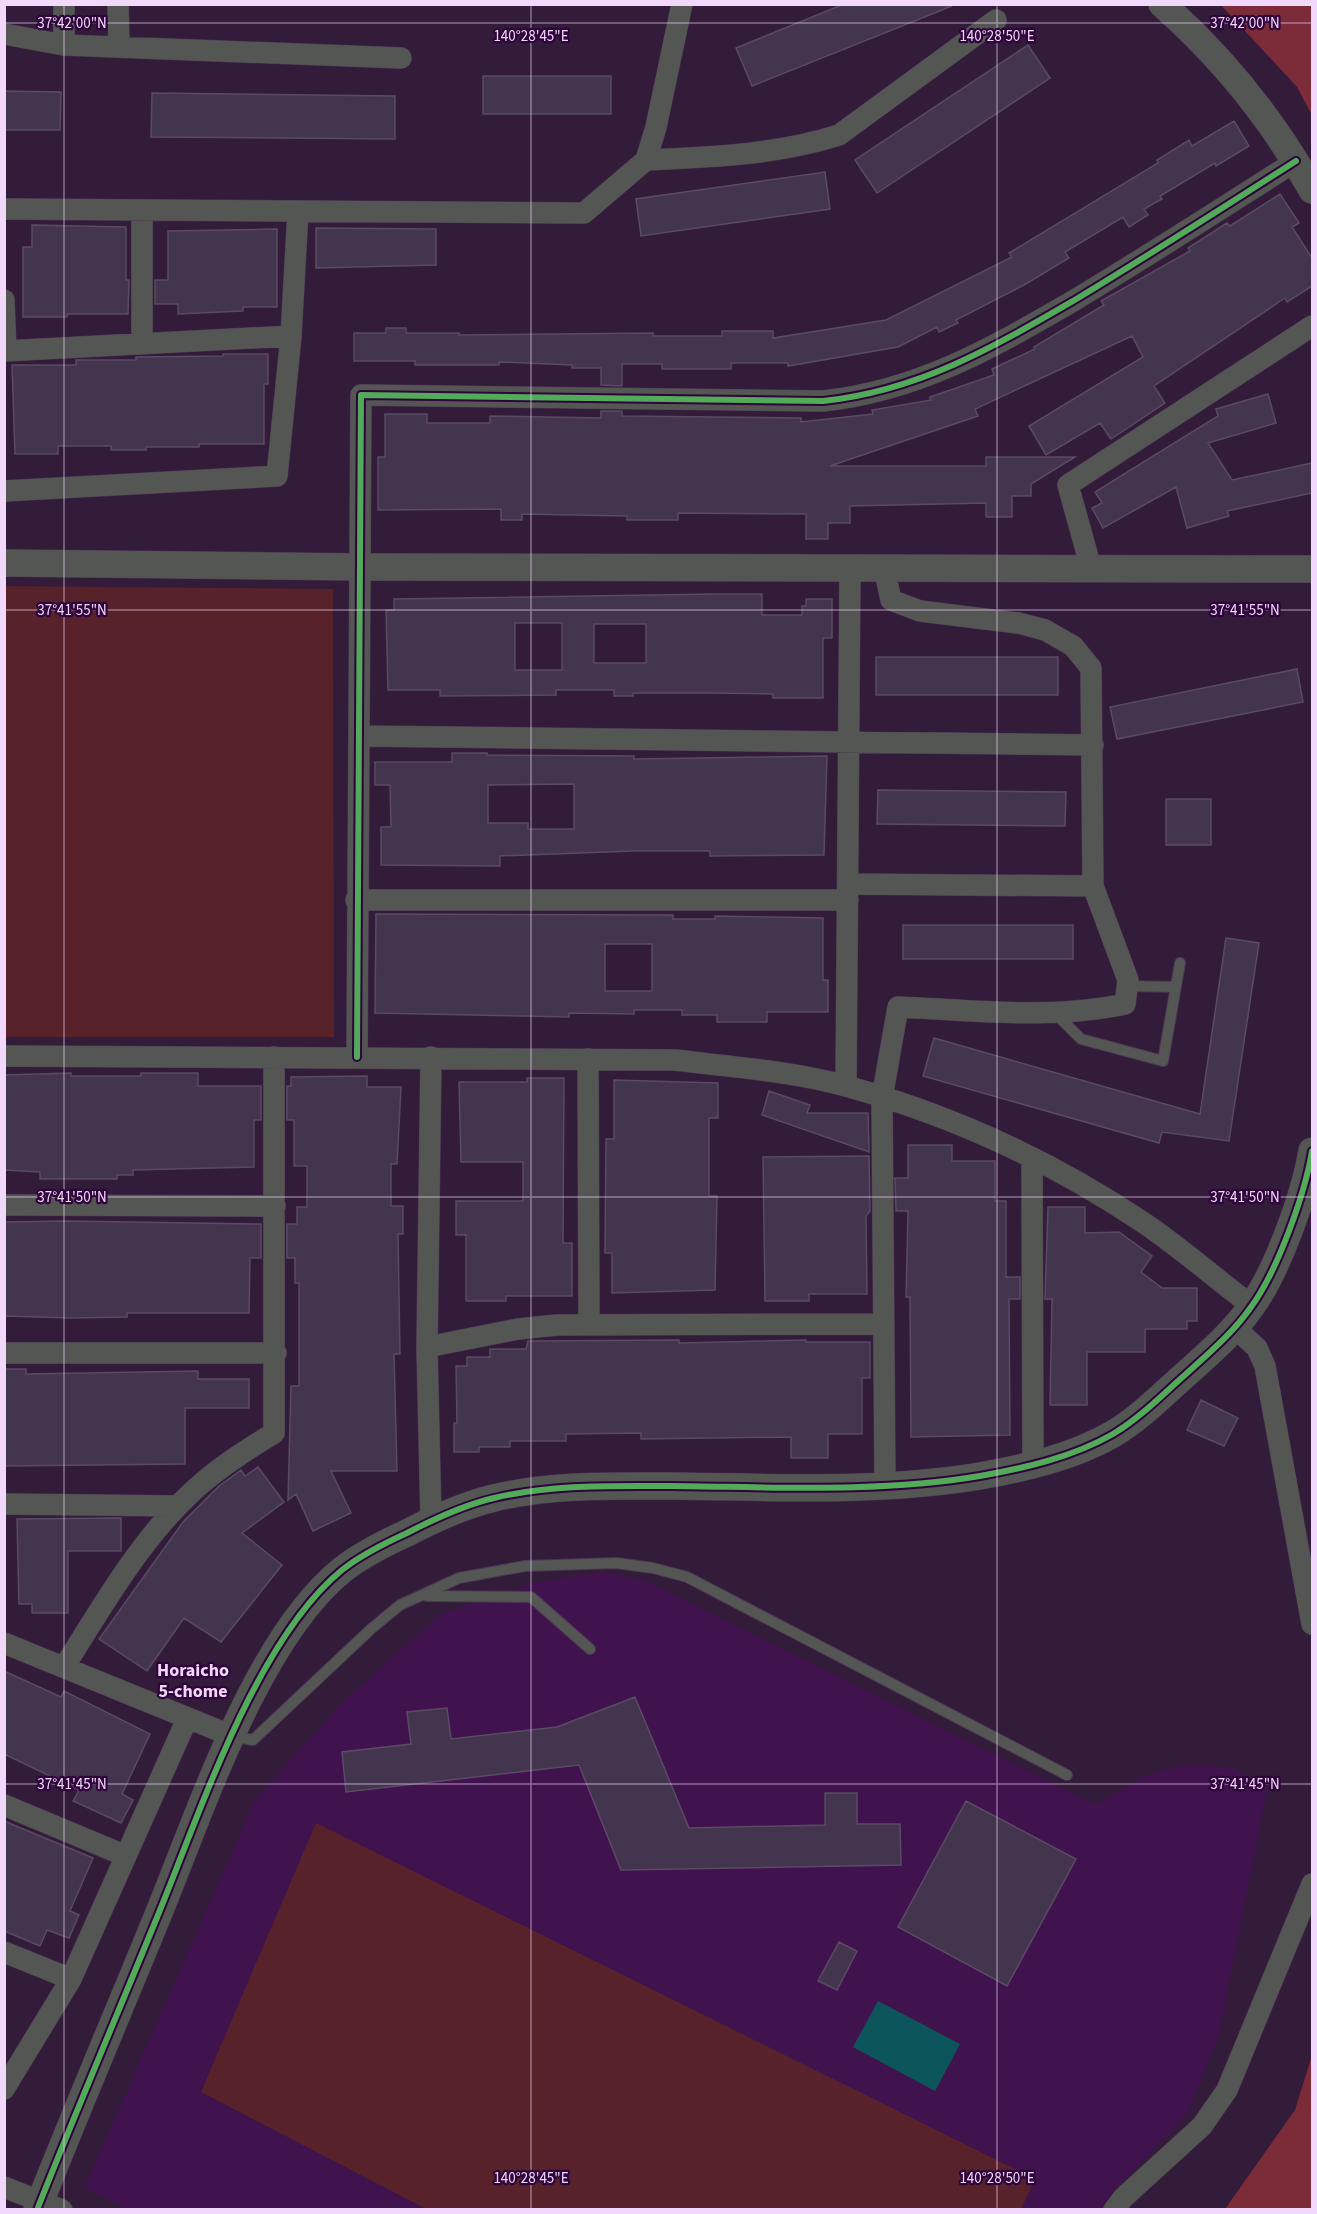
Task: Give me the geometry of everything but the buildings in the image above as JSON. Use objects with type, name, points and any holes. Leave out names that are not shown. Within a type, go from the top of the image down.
[{"type":"street","points":[[64,4],[64,45]]},
{"type":"street","points":[[118,4],[119,47]]},
{"type":"street","points":[[4,209],[584,213],[646,160],[656,128],[682,4]]},
{"type":"street","points":[[1162,4],[1228,69],[1261,109],[1296,161],[1312,190]]},
{"type":"street","points":[[646,160],[737,156],[813,143],[839,135],[996,20]]},
{"type":"street","points":[[4,34],[64,45],[401,58]]},
{"type":"street","points":[[357,1057],[356,900],[361,395],[823,401],[861,396],[905,384],[984,353],[1117,274],[1296,161]]},
{"type":"street","points":[[142,210],[142,344]]},
{"type":"street","points":[[4,491],[277,476],[291,336],[298,211]]},
{"type":"street","points":[[4,300],[5,351],[291,336]]},
{"type":"street","points":[[1091,568],[1068,485],[1312,326]]},
{"type":"street","points":[[4,563],[360,567],[1312,569]]},
{"type":"street","points":[[846,1086],[850,568]]},
{"type":"street","points":[[884,568],[891,600],[920,610],[1018,623],[1045,630],[1072,646],[1091,668],[1093,886],[1128,980],[1125,1004],[1054,1012],[898,1007],[882,1098],[885,1485]]},
{"type":"street","points":[[359,736],[1093,745]]},
{"type":"street","points":[[356,900],[1093,886]]},
{"type":"street","points":[[4,1056],[675,1060],[783,1073],[846,1086],[882,1098],[968,1129],[1032,1158],[1144,1223],[1252,1306]]},
{"type":"street","points":[[64,1667],[111,1592],[155,1532],[178,1506],[222,1467],[274,1432],[276,1353],[274,1057]]},
{"type":"street","points":[[430,1057],[427,1347],[431,1521]]},
{"type":"street","points":[[588,1059],[589,1325]]},
{"type":"street","points":[[4,2187],[46,2207],[232,1736],[273,1655],[297,1620],[343,1570],[370,1552],[431,1521],[492,1498],[565,1487],[885,1485],[950,1481],[1033,1465],[1080,1449],[1116,1432],[1214,1349],[1252,1306],[1272,1271],[1309,1170],[1312,1151]]},
{"type":"street","points":[[1032,1158],[1033,1465]]},
{"type":"street","points":[[4,1205],[275,1206]]},
{"type":"street","points":[[427,1347],[518,1329],[589,1325],[884,1324]]},
{"type":"street","points":[[1234,1327],[1257,1348],[1265,1366],[1312,1624]]},
{"type":"street","points":[[4,1353],[276,1353]]},
{"type":"street","points":[[4,1504],[178,1506]]},
{"type":"street","points":[[4,1643],[232,1736]]},
{"type":"street","points":[[4,2089],[71,1979],[187,1719]]},
{"type":"street","points":[[4,1805],[126,1856]]},
{"type":"street","points":[[1114,2210],[1123,2198],[1202,2126],[1227,2090],[1312,1884]]},
{"type":"street","points":[[4,1952],[71,1979]]},
{"type":"lane","points":[[1054,1012],[1081,1039],[1163,1061],[1180,963]]},
{"type":"lane","points":[[1127,986],[1176,987]]},
{"type":"lane","points":[[232,1736],[253,1740],[371,1629],[400,1605],[459,1578],[525,1566],[616,1563],[664,1571],[687,1578],[1067,1775]]},
{"type":"lane","points":[[423,1596],[531,1597],[590,1649]]},
{"type":"shaded area","points":[[1221,5],[1312,5],[1312,115],[1297,87]]},
{"type":"shaded area","points":[[5,586],[333,589],[334,1037],[5,1037]]},
{"type":"shaded area","points":[[606,1572],[646,1581],[1096,1805],[1146,1775],[1188,1765],[1235,1768],[1267,1791],[1220,2030],[1189,2112],[1112,2193],[1100,2209],[130,2210],[84,2188],[255,1800],[342,1703],[440,1615],[539,1582]]},
{"type":"shaded area","points":[[316,1823],[1035,2179],[1021,2209],[426,2209],[201,2092]]},
{"type":"shaded area","points":[[878,2001],[960,2044],[935,2091],[853,2047]]},
{"type":"shaded area","points":[[1312,2055],[1312,2209],[1225,2209],[1295,2110]]},
{"type":"cycle path","points":[[357,1057],[361,395],[823,401],[891,388],[953,365],[1013,335],[1101,284],[1296,161]]},
{"type":"cycle path","points":[[37,2210],[234,1730],[257,1683],[283,1639],[311,1601],[342,1570],[373,1550],[460,1508],[516,1493],[604,1486],[826,1488],[903,1485],[997,1473],[1048,1461],[1082,1449],[1113,1434],[1142,1413],[1229,1334],[1244,1316],[1261,1292],[1280,1254],[1303,1189],[1312,1151]]},
{"type":"district","name":"Horaicho 5-chome","points":[[193,1680]]}]
